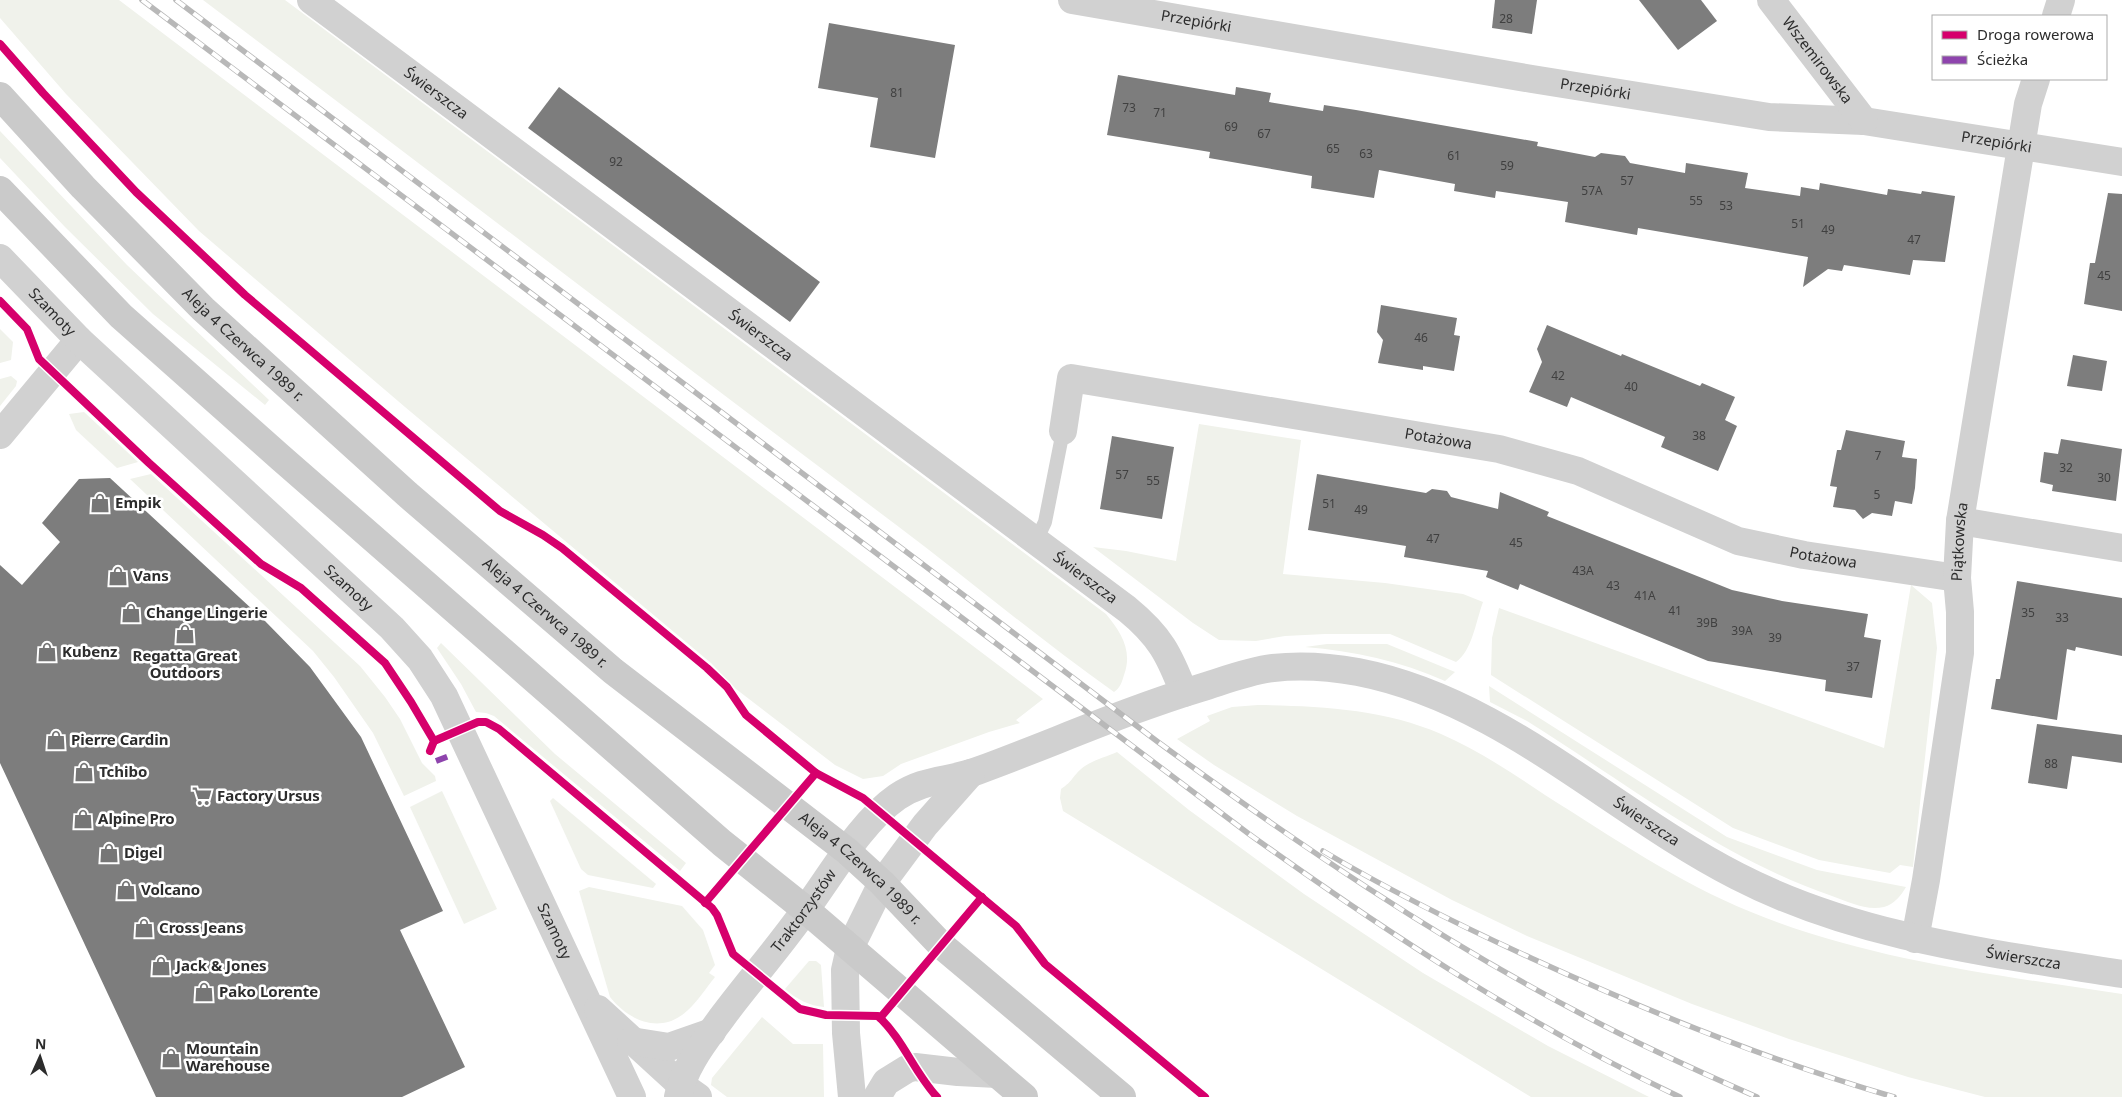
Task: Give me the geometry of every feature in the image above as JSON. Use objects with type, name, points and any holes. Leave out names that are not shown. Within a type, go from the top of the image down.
[{"type":"main road","name":"Aleja 4 Czerwca 1989 r.","points":[[0,96],[84,187],[204,309],[407,494],[613,671],[847,851],[882,883],[941,945],[1122,1097]]},
{"type":"main road","points":[[0,190],[121,316],[281,458],[709,832],[806,910],[1024,1097]]},
{"type":"street","name":"Świerszcza","points":[[311,0],[1127,609],[1153,632],[1170,658],[1184,693]]},
{"type":"street","name":"Przepiórki","points":[[1072,0],[1759,115],[1864,121],[2122,162]]},
{"type":"street","name":"Wszemirowska","points":[[1771,0],[1864,121]]},
{"type":"street","points":[[2056,15],[2061,0]]},
{"type":"street","name":"Piątkowska","points":[[1915,939],[1926,880],[1960,653],[1960,612],[1957,578],[1960,520],[2028,104],[2036,80]]},
{"type":"street","name":"Szamoty","points":[[0,258],[79,340],[366,603],[392,628],[420,660],[448,704],[632,1097]]},
{"type":"street","points":[[0,435],[79,340]]},
{"type":"street","name":"Potażowa","points":[[1063,431],[1071,378],[1090,381],[1498,449],[1578,472],[1738,541],[1804,555],[1957,578]]},
{"type":"street","points":[[1960,520],[2122,548]]},
{"type":"street","name":"Świerszcza","points":[[1060,738],[1184,693],[1245,675],[1278,668],[1328,668],[1393,681],[1464,709],[1503,730],[1699,854],[1751,883],[1804,906],[1915,939],[2122,974]]},
{"type":"street","name":"Traktorzystów","points":[[686,1093],[696,1053],[806,910],[847,851],[880,812],[894,799],[918,785],[971,773],[1060,738]]},
{"type":"street","name":"Traktorzystów","points":[[852,1097],[846,1033],[845,970],[850,948],[882,883],[925,825],[971,773]]},
{"type":"street","name":"Szamoty","points":[[586,998],[686,1093]]},
{"type":"street","points":[[631,1041],[669,1047],[712,1032]]},
{"type":"street","points":[[877,1097],[886,1082],[907,1069],[915,1067],[997,1074]]},
{"type":"lane","name":"Potażowa","points":[[1036,541],[1044,522],[1063,431]]},
{"type":"shaded area","points":[[0,0],[119,0],[1043,699],[1016,720],[1020,723],[989,732],[901,764],[883,776],[863,779],[835,765],[736,689],[711,663],[405,407],[199,231],[66,94],[0,18]]},
{"type":"shaded area","points":[[203,0],[285,0],[1106,614],[1121,635],[1126,650],[1126,666],[1119,687],[1114,692],[1058,651],[895,524]]},
{"type":"shaded area","points":[[0,131],[127,265],[269,400],[265,405],[153,314],[65,227],[0,158]]},
{"type":"shaded area","points":[[0,329],[13,342],[11,360],[0,363]]},
{"type":"shaded area","points":[[11,376],[17,381],[16,386],[0,406],[0,379]]},
{"type":"shaded area","points":[[84,412],[138,462],[117,468],[76,430],[69,414]]},
{"type":"shaded area","points":[[1199,424],[1301,440],[1283,574],[1385,583],[1463,594],[1483,602],[1470,643],[1461,657],[1456,662],[1390,634],[1285,636],[1256,641],[1219,640],[1193,623],[1093,547],[1126,551],[1176,561]]},
{"type":"shaded area","points":[[151,474],[360,666],[400,719],[422,763],[435,776],[436,781],[404,796],[373,733],[334,677],[313,651],[130,479]]},
{"type":"shaded area","points":[[1911,585],[1932,603],[1937,648],[1913,867],[1900,865],[1890,873],[1819,860],[1733,828],[1491,675],[1492,638],[1499,608],[1884,748]]},
{"type":"shaded area","points":[[441,643],[555,754],[686,863],[680,871],[494,716],[476,712],[461,684],[437,648]]},
{"type":"shaded area","points":[[1327,644],[1387,644],[1455,672],[1445,681],[1411,668],[1376,658],[1341,651],[1305,647]]},
{"type":"shaded area","points":[[1489,686],[1727,837],[1817,870],[1906,887],[1902,894],[1888,906],[1877,908],[1864,907],[1791,880],[1751,861],[1675,818],[1527,721],[1490,702]]},
{"type":"shaded area","points":[[1258,705],[1351,710],[1397,719],[1441,734],[1494,762],[1620,843],[1671,873],[1724,900],[1795,929],[1887,954],[1934,964],[2122,994],[2122,1097],[1985,1097],[1908,1077],[1789,1039],[1692,1004],[1527,936],[1452,900],[1297,816],[1214,765],[1177,739],[1210,721],[1207,716],[1232,707]]},
{"type":"shaded area","points":[[1117,752],[1189,810],[1304,894],[1423,973],[1548,1046],[1649,1097],[1531,1097],[1063,811],[1060,798],[1061,789],[1085,766]]},
{"type":"shaded area","points":[[442,791],[497,909],[464,924],[410,807]]},
{"type":"shaded area","points":[[553,798],[656,884],[653,888],[588,875],[581,869],[550,801]]},
{"type":"shaded area","points":[[589,887],[682,906],[703,930],[715,965],[709,973],[715,977],[695,1003],[678,1018],[668,1022],[657,1023],[637,1019],[618,1006],[610,997],[579,891]]},
{"type":"shaded area","points":[[809,961],[816,961],[821,965],[824,1007],[803,1001],[785,989]]},
{"type":"shaded area","points":[[762,1017],[793,1044],[823,1044],[824,1097],[727,1097],[711,1085],[712,1078]]},
{"type":"building","points":[[1495,0],[1537,0],[1532,34],[1492,28]]},
{"type":"building","points":[[1639,0],[1701,0],[1717,21],[1678,50]]},
{"type":"building","points":[[829,23],[955,45],[935,158],[870,147],[878,98],[818,88]]},
{"type":"building","points":[[1118,75],[1235,95],[1236,87],[1254,90],[1271,93],[1269,102],[1323,111],[1324,105],[1356,110],[1538,142],[1537,146],[1595,157],[1601,153],[1625,156],[1630,163],[1685,173],[1686,163],[1748,173],[1745,188],[1800,196],[1801,187],[1819,190],[1820,183],[1887,195],[1888,189],[1921,194],[1922,191],[1955,196],[1945,262],[1913,260],[1910,275],[1844,265],[1842,271],[1828,269],[1803,287],[1808,257],[1638,228],[1637,235],[1565,222],[1568,202],[1496,191],[1495,198],[1454,191],[1455,184],[1379,170],[1374,198],[1311,188],[1312,176],[1209,158],[1210,152],[1107,135]]},
{"type":"building","points":[[559,87],[820,282],[790,322],[528,128]]},
{"type":"building","points":[[2108,193],[2122,194],[2122,311],[2084,304],[2090,263],[2095,263]]},
{"type":"building","points":[[1381,305],[1457,318],[1454,335],[1460,336],[1454,371],[1423,366],[1423,370],[1378,363],[1383,340],[1377,332]]},
{"type":"building","points":[[1547,325],[1621,356],[1622,354],[1700,386],[1702,383],[1735,397],[1725,420],[1737,426],[1718,471],[1661,447],[1665,437],[1571,397],[1567,407],[1529,392],[1542,362],[1537,349]]},
{"type":"building","points":[[2073,355],[2107,361],[2102,391],[2067,386]]},
{"type":"building","points":[[1846,430],[1905,441],[1902,457],[1917,459],[1912,504],[1895,501],[1892,516],[1872,513],[1863,519],[1855,510],[1833,507],[1837,487],[1830,486],[1837,450],[1841,450]]},
{"type":"building","points":[[1112,436],[1174,447],[1162,519],[1100,509]]},
{"type":"building","points":[[2061,439],[2122,449],[2116,501],[2052,491],[2053,485],[2040,482],[2044,452],[2058,454]]},
{"type":"building","points":[[1317,474],[1426,493],[1432,489],[1447,491],[1451,497],[1498,509],[1500,492],[1549,512],[1547,516],[1732,590],[1782,601],[1868,614],[1864,637],[1881,640],[1872,698],[1825,691],[1826,680],[1708,661],[1520,584],[1518,590],[1486,577],[1488,571],[1404,557],[1406,546],[1308,530]]},
{"type":"building","name":"Factory Ursus","points":[[110,478],[265,621],[310,667],[361,737],[443,911],[400,930],[465,1067],[402,1097],[156,1097],[0,763],[0,565],[22,585],[60,542],[42,523],[79,479]]},
{"type":"building","points":[[2017,581],[2122,598],[2122,656],[2076,647],[2075,651],[2067,649],[2057,720],[1991,709],[1996,679],[2000,679]]},
{"type":"building","points":[[2037,724],[2122,735],[2122,763],[2072,756],[2067,789],[2028,783]]},
{"type":"railway","points":[[142,0],[1249,834],[1353,906],[1458,975],[1567,1039],[1680,1097]]},
{"type":"railway","points":[[176,0],[1158,742],[1262,817],[1422,923],[1532,988],[1630,1039],[1757,1097]]},
{"type":"railway","points":[[1323,851],[1452,921],[1620,997],[1710,1034],[1801,1068],[1894,1097]]},
{"type":"marked path","points":[[436,761],[449,756]]},
{"type":"cycle path","points":[[0,44],[136,192],[245,295],[500,511],[562,548],[707,668],[727,687],[746,715],[816,773],[863,798],[1016,926],[1045,964],[1205,1097]]},
{"type":"cycle path","points":[[0,301],[27,329],[39,359],[149,463],[261,564],[301,588],[385,663],[434,741],[430,751]]},
{"type":"cycle path","points":[[434,741],[478,722],[486,722],[499,729],[712,908],[717,915],[733,954],[800,1009],[826,1015],[878,1016],[895,1035],[937,1097]]},
{"type":"cycle path","points":[[705,903],[816,773]]},
{"type":"cycle path","points":[[880,1018],[982,897]]},
{"type":"place","name":"Empik","points":[[100,503]]},
{"type":"place","name":"Vans","points":[[118,576]]},
{"type":"place","name":"Change Lingerie","points":[[131,613]]},
{"type":"place","name":"Regatta Great Outdoors","points":[[185,634]]},
{"type":"place","name":"Kubenz","points":[[47,652]]},
{"type":"place","name":"Pierre Cardin","points":[[56,740]]},
{"type":"place","name":"Tchibo","points":[[84,772]]},
{"type":"place","name":"Factory Ursus","points":[[202,796]]},
{"type":"place","name":"Alpine Pro","points":[[83,819]]},
{"type":"place","name":"Digel","points":[[109,853]]},
{"type":"place","name":"Volcano","points":[[126,890]]},
{"type":"place","name":"Cross Jeans","points":[[144,928]]},
{"type":"place","name":"Jack & Jones","points":[[161,966]]},
{"type":"place","name":"Pako Lorente","points":[[204,992]]},
{"type":"place","name":"Mountain Warehouse","points":[[171,1058]]}]
